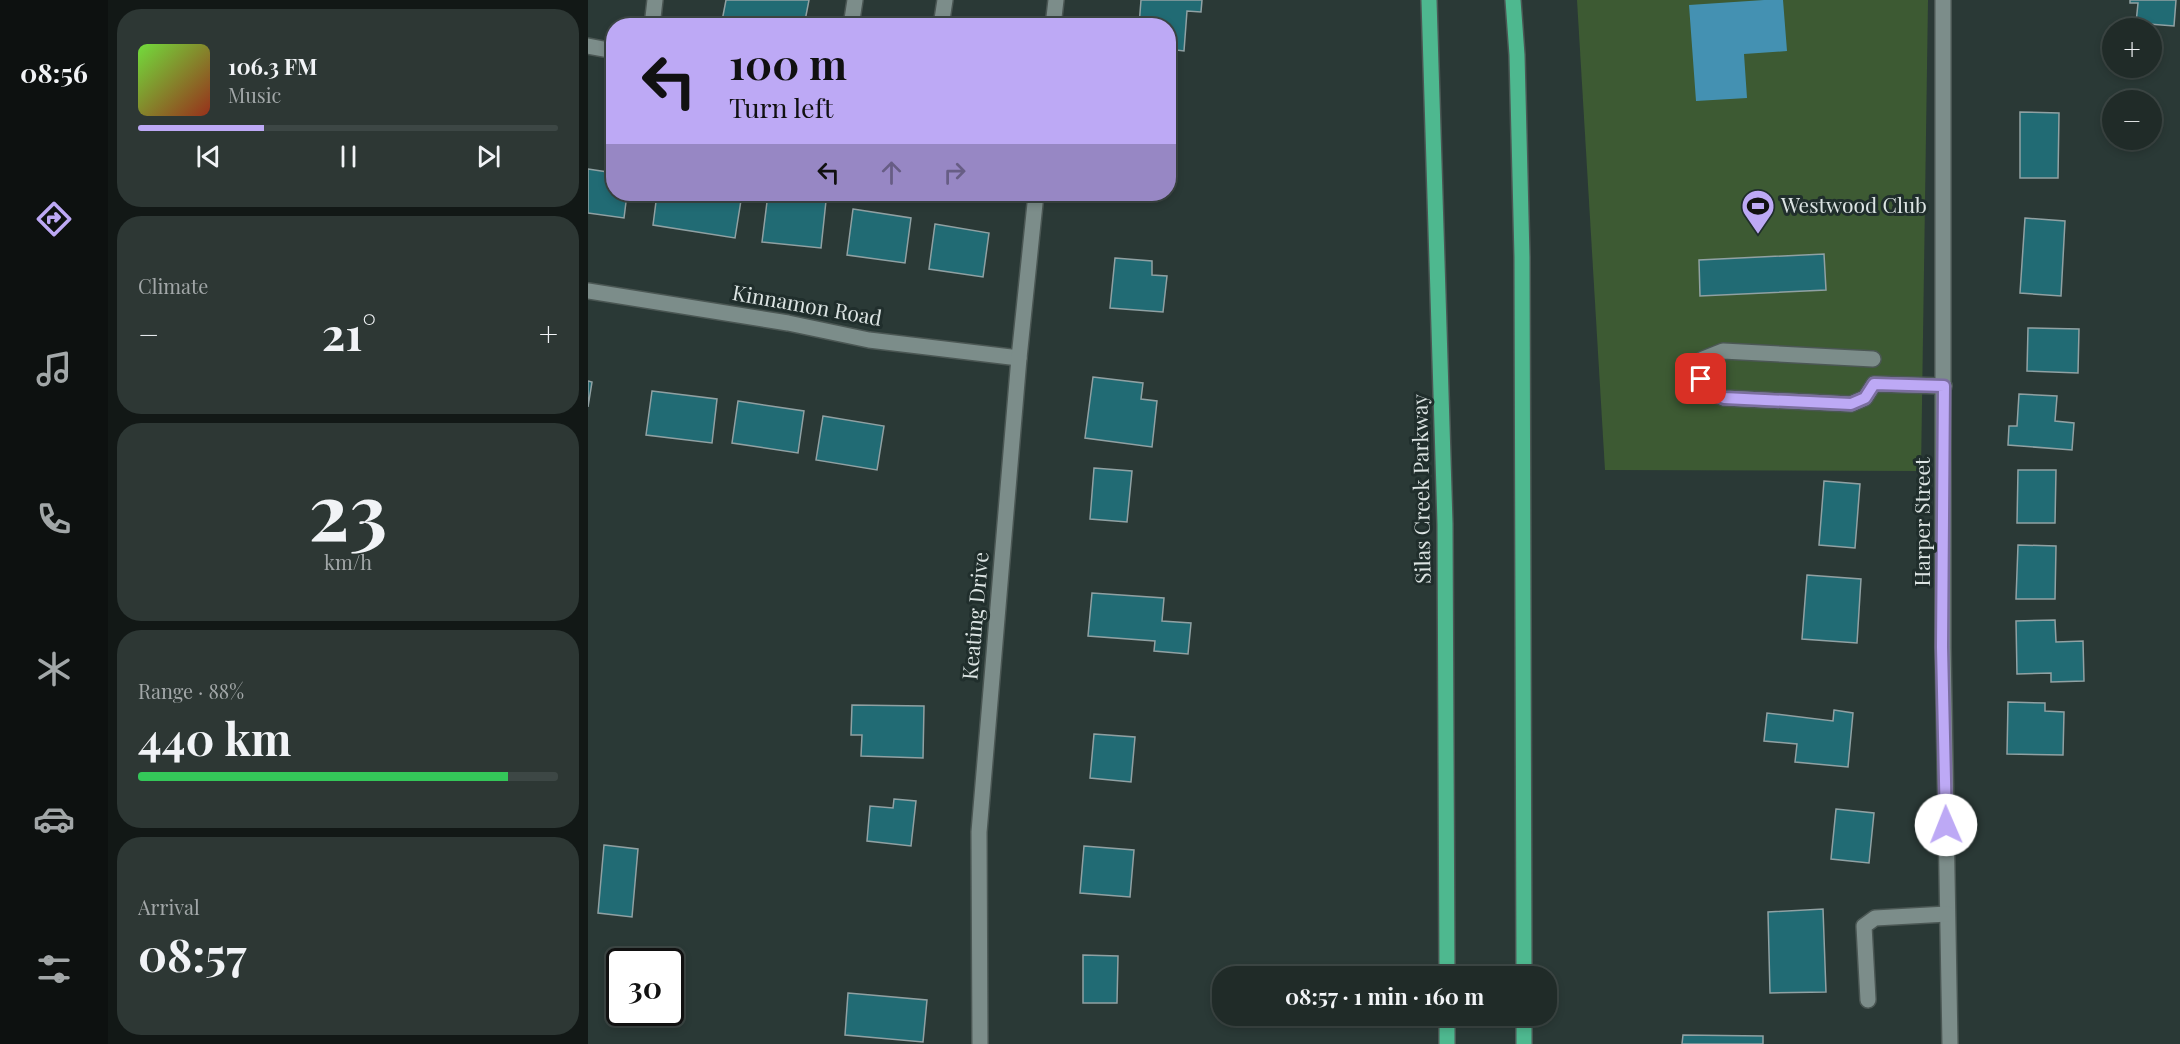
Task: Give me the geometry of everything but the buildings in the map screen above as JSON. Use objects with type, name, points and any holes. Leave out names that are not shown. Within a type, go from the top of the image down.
[{"type":"main road","name":"Silas Creek Parkway","points":[[1429,0],[1445,524],[1447,966]]},
{"type":"main road","points":[[1513,0],[1517,55],[1522,257],[1524,966]]},
{"type":"main road","points":[[1447,1026],[1447,1044]]},
{"type":"main road","points":[[1524,1026],[1524,1044]]},
{"type":"street","points":[[653,18],[655,0]]},
{"type":"street","points":[[852,18],[855,0]]},
{"type":"street","points":[[942,18],[945,0]]},
{"type":"street","points":[[1054,18],[1056,0]]},
{"type":"street","name":"Harper Street","points":[[1943,0],[1942,647],[1950,1044]]},
{"type":"street","points":[[588,46],[606,49]]},
{"type":"street","name":"Keating Drive","points":[[980,1044],[979,832],[1019,358],[1035,201]]},
{"type":"street","name":"Kinnamon Road","points":[[588,291],[788,323],[869,340],[1019,358]]},
{"type":"street","points":[[1873,359],[1723,351],[1703,359],[1701,379],[1707,391],[1724,398],[1851,404],[1865,398],[1874,384],[1944,386]]},
{"type":"street","points":[[1868,1000],[1864,926],[1875,918],[1947,914]]},
{"type":"green space","name":"Westwood Club","points":[[1577,0],[1928,0],[1921,471],[1605,470]]},
{"type":"water","points":[[1783,0],[1787,51],[1744,54],[1747,98],[1696,101],[1689,5]]},
{"type":"place","name":"Westwood Club","points":[[1758,235]]},
{"type":"route","points":[[1701,379],[1707,391],[1724,398],[1851,404],[1865,398],[1874,384],[1944,386],[1942,647],[1946,825]]}]
